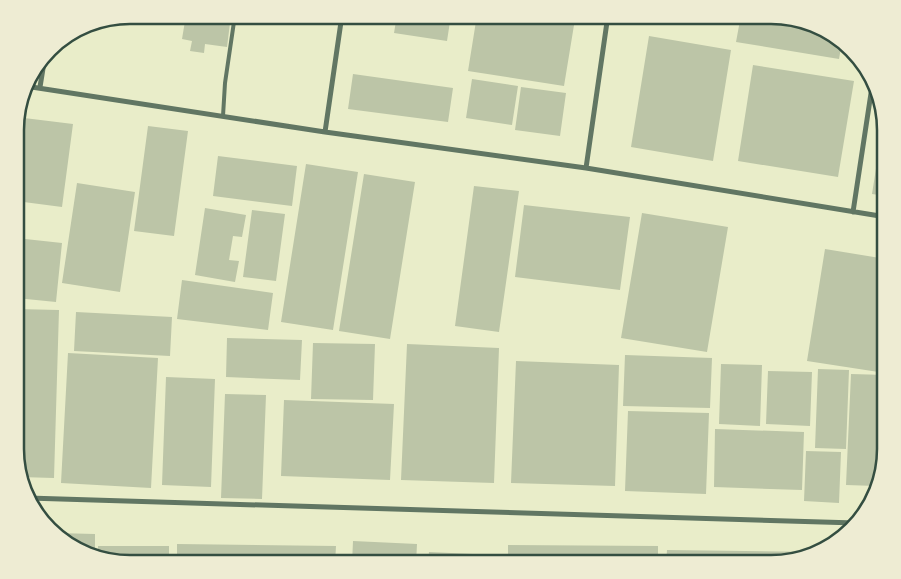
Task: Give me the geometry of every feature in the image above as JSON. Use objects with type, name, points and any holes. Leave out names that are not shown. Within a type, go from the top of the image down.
[{"type":"street","points":[[325,132],[341,24]]},
{"type":"street","points":[[586,168],[607,24]]},
{"type":"street","points":[[40,88],[43,70]]},
{"type":"street","points":[[33,87],[325,132],[586,168],[877,216]]},
{"type":"street","points":[[853,212],[871,94]]},
{"type":"street","points":[[36,498],[847,523]]},
{"type":"lane","points":[[223,116],[225,83],[234,24]]},
{"type":"building","points":[[184,24],[230,24],[227,47],[205,44],[204,53],[190,51],[192,41],[182,39]]},
{"type":"building","points":[[396,24],[450,24],[447,41],[394,33]]},
{"type":"building","points":[[476,24],[574,24],[564,86],[468,71]]},
{"type":"building","points":[[739,24],[778,24],[805,29],[841,50],[839,59],[736,42]]},
{"type":"building","points":[[649,36],[731,50],[713,161],[631,147]]},
{"type":"building","points":[[753,65],[854,81],[838,177],[738,161]]},
{"type":"building","points":[[353,74],[453,88],[448,122],[348,109]]},
{"type":"building","points":[[472,79],[518,86],[512,125],[466,118]]},
{"type":"building","points":[[521,87],[566,93],[560,136],[515,130]]},
{"type":"building","points":[[25,118],[73,124],[62,207],[24,202]]},
{"type":"building","points":[[148,126],[188,131],[174,236],[134,231]]},
{"type":"building","points":[[218,156],[297,166],[292,206],[213,196]]},
{"type":"building","points":[[877,162],[877,195],[872,194]]},
{"type":"building","points":[[306,164],[358,172],[333,330],[281,322]]},
{"type":"building","points":[[364,174],[415,182],[390,339],[339,331]]},
{"type":"building","points":[[77,183],[135,192],[120,292],[62,283]]},
{"type":"building","points":[[474,186],[519,191],[499,332],[455,326]]},
{"type":"building","points":[[524,205],[630,217],[620,290],[515,277]]},
{"type":"building","points":[[205,208],[246,215],[242,237],[233,236],[229,260],[239,261],[235,282],[195,275]]},
{"type":"building","points":[[252,210],[285,214],[276,281],[243,277]]},
{"type":"building","points":[[642,213],[728,227],[707,352],[621,338]]},
{"type":"building","points":[[24,239],[62,243],[56,302],[24,299]]},
{"type":"building","points":[[825,249],[877,258],[877,372],[807,361]]},
{"type":"building","points":[[182,280],[273,293],[268,330],[177,319]]},
{"type":"building","points":[[24,309],[59,310],[54,478],[27,476],[24,449]]},
{"type":"building","points":[[76,312],[172,317],[170,356],[74,351]]},
{"type":"building","points":[[227,338],[302,340],[300,380],[226,377]]},
{"type":"building","points":[[313,343],[375,344],[373,400],[311,399]]},
{"type":"building","points":[[407,344],[499,348],[494,483],[401,480]]},
{"type":"building","points":[[68,353],[158,358],[151,488],[61,483]]},
{"type":"building","points":[[625,355],[712,358],[710,408],[623,406]]},
{"type":"building","points":[[516,361],[619,365],[615,486],[511,483]]},
{"type":"building","points":[[721,364],[762,365],[760,426],[719,424]]},
{"type":"building","points":[[818,369],[849,370],[846,449],[815,448]]},
{"type":"building","points":[[768,371],[812,372],[810,426],[766,424]]},
{"type":"building","points":[[851,374],[877,375],[877,456],[872,483],[871,486],[846,485]]},
{"type":"building","points":[[166,377],[215,379],[211,487],[162,485]]},
{"type":"building","points":[[225,394],[266,395],[262,499],[221,498]]},
{"type":"building","points":[[284,400],[394,404],[390,480],[281,476]]},
{"type":"building","points":[[628,411],[709,413],[706,494],[625,491]]},
{"type":"building","points":[[715,429],[804,432],[802,490],[714,487]]},
{"type":"building","points":[[806,451],[841,452],[839,503],[804,501]]},
{"type":"building","points":[[66,533],[95,534],[95,550]]},
{"type":"building","points":[[353,541],[417,544],[416,555],[352,555]]},
{"type":"building","points":[[177,544],[336,546],[336,555],[177,555]]},
{"type":"building","points":[[508,545],[658,546],[658,555],[508,555]]},
{"type":"building","points":[[98,546],[169,546],[169,555],[123,555],[98,550]]},
{"type":"building","points":[[667,550],[797,552],[778,555],[667,555]]},
{"type":"building","points":[[429,552],[495,555],[429,555]]}]
